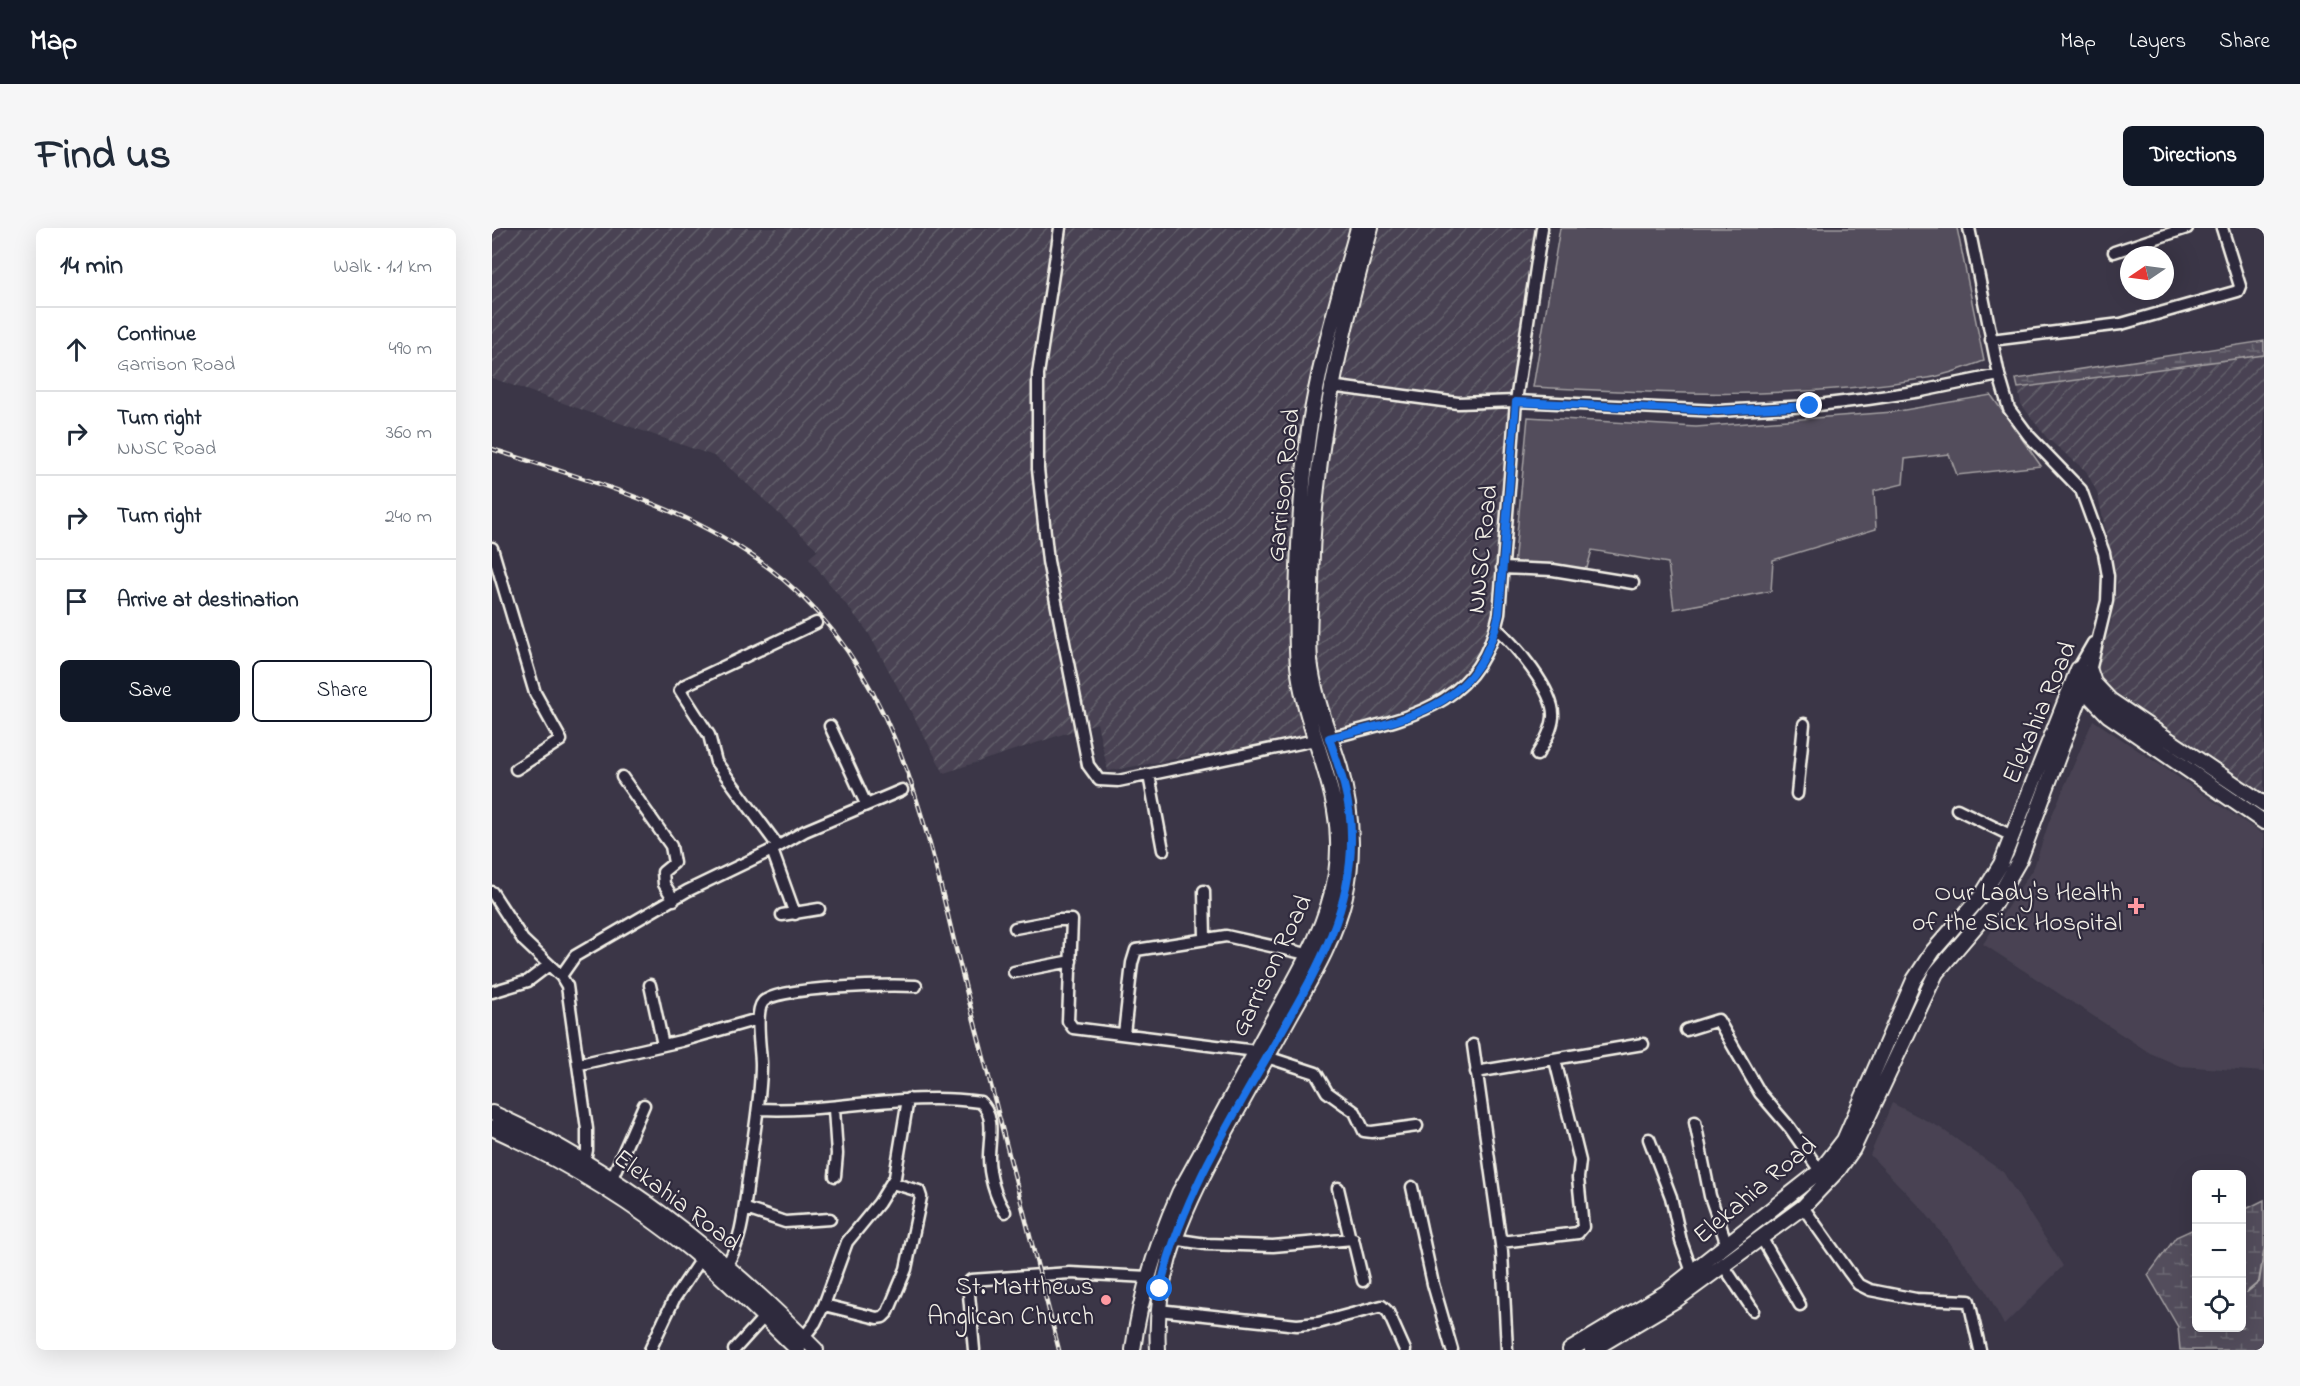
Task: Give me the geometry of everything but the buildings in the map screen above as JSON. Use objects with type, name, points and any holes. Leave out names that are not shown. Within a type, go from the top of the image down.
[{"type":"main road","name":"Garrison Road","points":[[1133,1350],[1148,1277],[1159,1240],[1179,1193],[1261,1054],[1324,954],[1335,929],[1346,892],[1351,853],[1350,814],[1341,774],[1322,739],[1301,684],[1296,630],[1300,508],[1312,414],[1322,364],[1358,228]]},
{"type":"main road","name":"Garrison Road","points":[[1158,1350],[1160,1289],[1173,1239],[1307,954],[1333,890],[1338,851],[1334,793],[1322,739],[1310,657],[1312,546],[1319,459],[1330,386],[1346,316],[1371,228]]},
{"type":"main road","name":"Elekahia Road","points":[[1592,1350],[1676,1300],[1803,1207],[1839,1169],[1853,1149],[1936,973],[1993,906],[2020,859],[2084,693],[2084,670]]},
{"type":"main road","name":"Elekahia Road","points":[[1570,1350],[1665,1293],[1820,1171],[1844,1140],[1918,974],[1933,951],[1982,895],[2001,864],[2065,702],[2084,670]]},
{"type":"main road","points":[[2084,670],[2110,700],[2264,804]]},
{"type":"main road","points":[[2065,702],[2084,693],[2110,700]]},
{"type":"main road","points":[[2084,693],[2108,715],[2264,822]]},
{"type":"main road","points":[[2074,719],[2089,712],[2108,715]]},
{"type":"main road","name":"Elekahia Road","points":[[492,1113],[585,1160],[659,1210],[727,1265],[799,1345]]},
{"type":"main road","name":"Elekahia Road","points":[[492,1128],[596,1183],[644,1215],[701,1258],[764,1317],[799,1345],[816,1350]]},
{"type":"street","name":"NNSC Road","points":[[1060,228],[1042,338],[1036,401],[1041,509],[1048,561],[1088,765],[1093,775],[1106,782],[1322,739],[1412,716],[1452,696],[1469,681],[1482,661],[1496,628],[1516,402],[1542,228]]},
{"type":"street","name":"Elekahia Road","points":[[1969,228],[1999,375],[2009,409],[2022,428],[2077,484],[2087,502],[2104,553],[2108,576],[2107,601],[2098,635],[2084,670]]},
{"type":"street","points":[[2114,252],[2187,228]]},
{"type":"street","points":[[1992,340],[2113,325],[2238,291],[2240,286],[2222,228]]},
{"type":"street","points":[[1330,386],[1458,403],[1516,402],[1629,408],[1750,410],[1921,392],[1999,375]]},
{"type":"street","points":[[492,548],[497,583],[535,693],[561,740],[516,770]]},
{"type":"street","points":[[1502,568],[1552,570],[1633,583]]},
{"type":"street","points":[[795,914],[775,848],[716,762],[709,735],[680,690],[685,685],[816,623]]},
{"type":"street","points":[[1496,628],[1524,659],[1551,704],[1552,724],[1538,755]]},
{"type":"street","points":[[1797,794],[1804,724]]},
{"type":"street","points":[[830,726],[866,804]]},
{"type":"street","points":[[1149,775],[1162,850]]},
{"type":"street","points":[[622,777],[671,846],[674,863],[663,872],[663,879],[674,900]]},
{"type":"street","points":[[561,976],[575,956],[674,900],[805,831],[902,790]]},
{"type":"street","points":[[1957,809],[2012,836]]},
{"type":"street","points":[[1204,891],[1205,938]]},
{"type":"street","points":[[492,892],[496,908],[523,940],[561,976],[571,997],[588,1141],[585,1160]]},
{"type":"street","points":[[782,915],[819,909]]},
{"type":"street","points":[[1015,928],[1071,919],[1073,924],[1069,1025],[1073,1028],[1261,1054],[1316,1073],[1328,1092],[1355,1112],[1364,1131],[1417,1126]]},
{"type":"street","points":[[1124,1034],[1132,963],[1136,950],[1226,936],[1307,954]]},
{"type":"street","points":[[1014,972],[1071,961]]},
{"type":"street","points":[[492,992],[528,981],[549,965]]},
{"type":"street","points":[[650,985],[663,1045]]},
{"type":"street","points":[[727,1265],[741,1233],[746,1209],[748,1175],[759,1109],[758,1018],[762,1003],[770,997],[851,987],[916,986]]},
{"type":"street","points":[[580,1064],[663,1045],[758,1018]]},
{"type":"street","points":[[1686,1030],[1718,1020],[1760,1093],[1790,1128],[1820,1171]]},
{"type":"street","points":[[1476,1072],[1643,1044]]},
{"type":"street","points":[[1473,1045],[1501,1242],[1507,1350]]},
{"type":"street","points":[[1501,1242],[1578,1233],[1583,1227],[1578,1178],[1580,1161],[1555,1060]]},
{"type":"street","points":[[759,1109],[834,1109],[908,1099],[936,1098],[984,1104],[990,1125],[989,1157],[994,1184],[999,1203],[1005,1212]]},
{"type":"street","points":[[799,1345],[815,1323],[824,1305],[847,1242],[892,1183],[903,1137],[908,1099]]},
{"type":"street","points":[[612,1178],[644,1105]]},
{"type":"street","points":[[834,1109],[837,1154],[835,1176]]},
{"type":"street","points":[[1695,1122],[1710,1196],[1727,1245]]},
{"type":"street","points":[[1649,1139],[1671,1197],[1681,1241],[1692,1272]]},
{"type":"street","points":[[824,1305],[877,1318],[883,1317],[888,1312],[906,1269],[921,1197],[919,1191],[892,1183]]},
{"type":"street","points":[[1412,1186],[1433,1284],[1452,1350]]},
{"type":"street","points":[[1338,1188],[1350,1239],[1356,1245],[1363,1281]]},
{"type":"street","points":[[1803,1207],[1858,1284],[1870,1290],[1916,1299],[1969,1301],[1980,1350]]},
{"type":"street","points":[[746,1209],[785,1222],[830,1219]]},
{"type":"street","points":[[1761,1237],[1800,1305]]},
{"type":"street","points":[[1173,1239],[1206,1244],[1273,1246],[1350,1239]]},
{"type":"street","points":[[650,1350],[674,1299],[701,1258]]},
{"type":"street","points":[[1723,1265],[1753,1310]]},
{"type":"street","points":[[974,1350],[968,1283],[971,1280],[1070,1274],[1148,1277]]},
{"type":"street","points":[[1158,1310],[1297,1325],[1326,1321],[1382,1306],[1388,1312],[1405,1350]]},
{"type":"street","points":[[734,1350],[764,1317]]},
{"type":"shaded area","points":[[492,228],[1351,228],[1325,323],[1299,459],[1292,527],[1290,656],[1304,736],[1108,771],[1097,723],[944,773],[868,632],[809,558],[818,550],[732,470],[714,456],[492,378]]},
{"type":"shaded area","points":[[1377,228],[1539,228],[1512,380],[1489,639],[1460,685],[1404,715],[1335,730],[1323,695],[1317,650],[1320,538],[1335,417],[1350,329]]},
{"type":"shaded area","points":[[2264,355],[2264,795],[2104,684],[2099,678],[2098,659],[2111,623],[2117,582],[2097,492],[2086,471],[2047,438],[2021,404],[2018,388]]},
{"type":"shaded area","name":"Our Lady's Health of the Sick Hospital","points":[[2093,720],[2264,835],[2264,1072],[2180,1066],[2150,1053],[1983,944],[2034,867],[2049,822]]},
{"type":"shaded area","points":[[1892,1103],[1939,1127],[2003,1172],[2063,1266],[2004,1325],[1986,1290],[1924,1211],[1870,1155]]},
{"type":"green space","points":[[1560,228],[1957,228],[1984,361],[1928,378],[1828,390],[1682,393],[1533,387]]},
{"type":"green space","points":[[2264,341],[2264,355],[2018,388],[2016,379]]},
{"type":"green space","points":[[1991,395],[2041,466],[1957,475],[1949,454],[1905,459],[1903,484],[1874,491],[1876,529],[1773,560],[1771,591],[1674,609],[1668,563],[1592,550],[1587,568],[1514,566],[1528,417],[1696,427],[1893,412]]},
{"type":"green space","points":[[2264,1200],[2264,1350],[2180,1350],[2178,1327],[2148,1275],[2176,1237],[2192,1230],[2192,1332],[2246,1332],[2246,1209]]},
{"type":"waterway","points":[[2247,1292],[2259,1282],[2264,1251]]},
{"type":"railway","points":[[492,449],[645,501],[718,535],[752,556],[785,581],[826,622],[859,669],[886,719],[908,773],[925,828],[1059,1350]]},
{"type":"place","name":"Our Lady's Health of the Sick Hospital","points":[[2136,906]]},
{"type":"place","name":"St. Matthews Anglican Church","points":[[1106,1300]]},
{"type":"route","points":[[1160,1289],[1179,1223],[1251,1084],[1314,974],[1342,908],[1351,853],[1350,814],[1339,766],[1329,738],[1412,716],[1452,696],[1475,673],[1493,638],[1499,614],[1516,402],[1718,411],[1810,406]]}]
